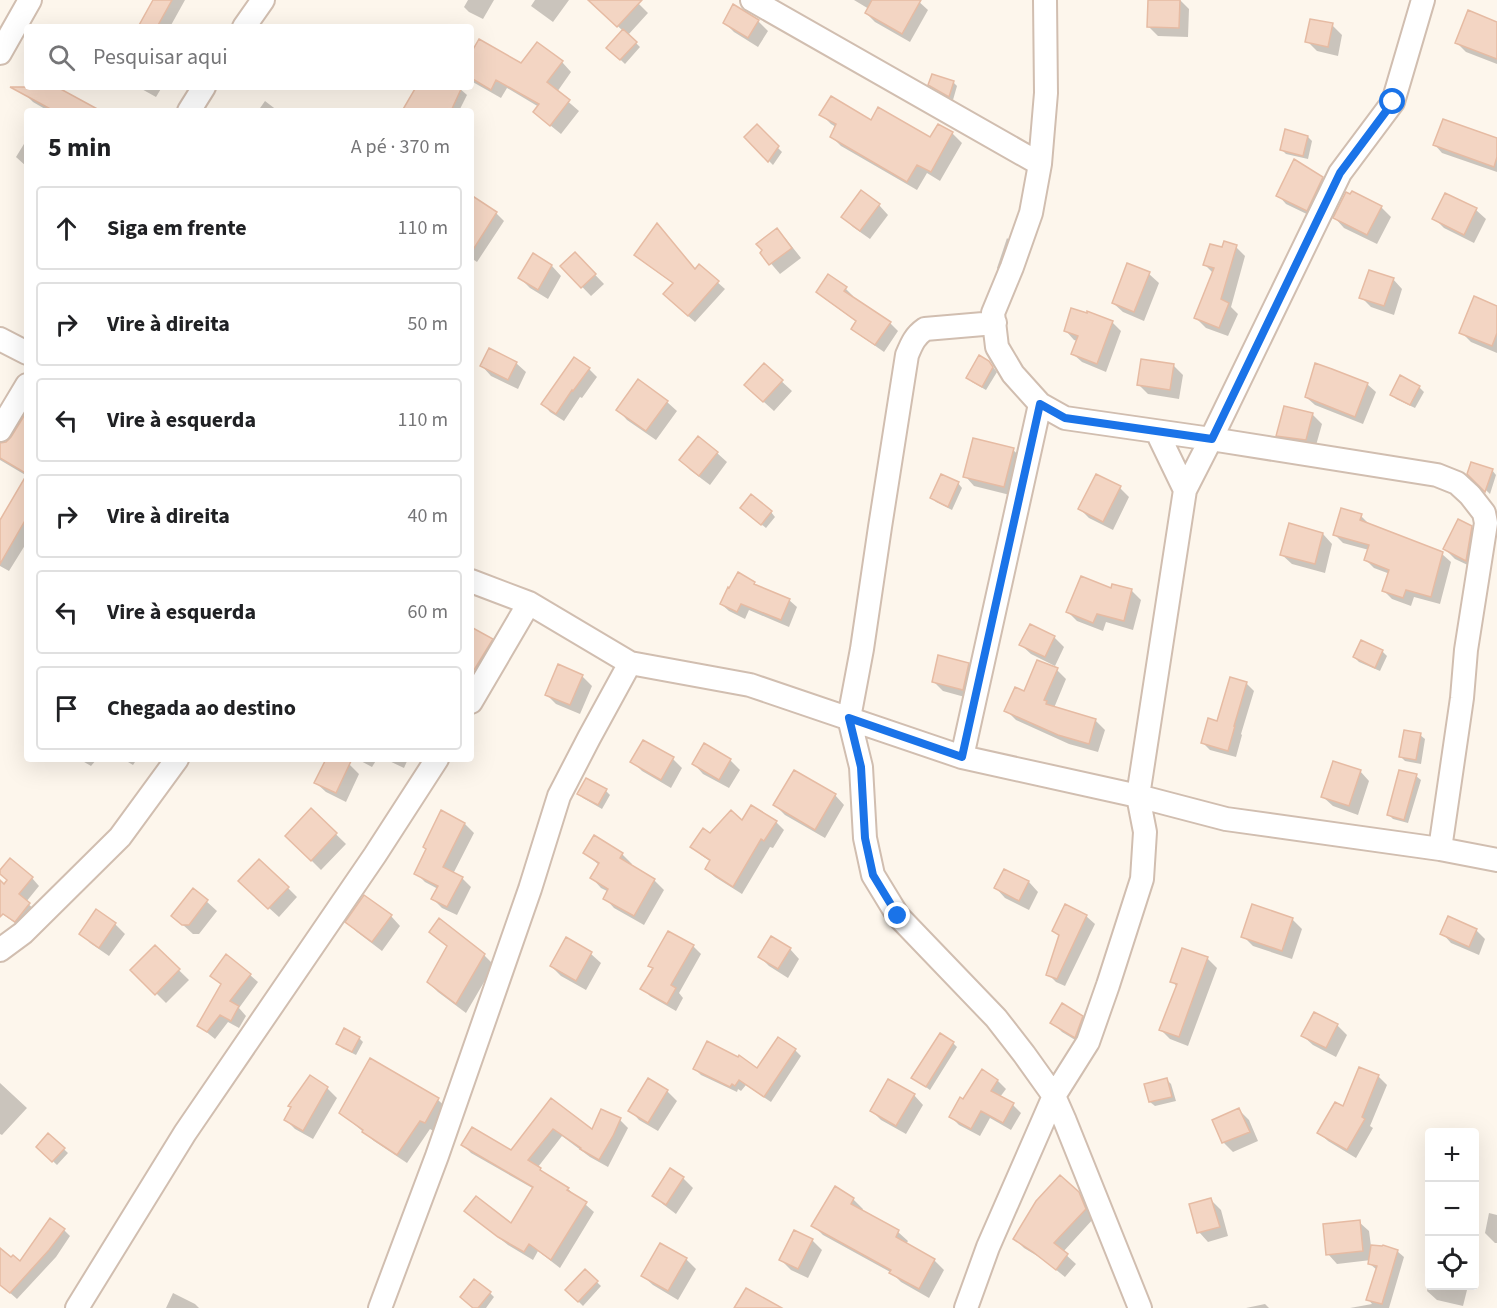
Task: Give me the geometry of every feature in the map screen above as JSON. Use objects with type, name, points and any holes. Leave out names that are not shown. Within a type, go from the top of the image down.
[{"type":"street","points":[[0,53],[30,0]]},
{"type":"street","points":[[246,24],[263,0]]},
{"type":"street","points":[[752,0],[1040,164]]},
{"type":"street","points":[[1045,0],[1046,93],[1040,164],[1031,213],[993,313],[998,347],[1013,374],[1040,404],[1065,418],[1437,475],[1457,483],[1470,495],[1484,513],[1486,523],[1466,650],[1462,698],[1440,849]]},
{"type":"street","points":[[966,1308],[988,1247],[1054,1096],[1088,1042],[1142,879],[1144,832],[1138,796],[1185,490],[1212,439],[1340,173],[1393,102],[1423,0]]},
{"type":"street","points":[[191,108],[202,90]]},
{"type":"street","points":[[995,323],[926,329],[918,334],[908,355],[888,471],[862,650],[849,718],[861,767],[865,838],[873,875],[898,916],[996,1018],[1054,1096],[1140,1308]]},
{"type":"street","points":[[0,339],[24,351]]},
{"type":"street","points":[[0,430],[24,390]]},
{"type":"street","points":[[962,757],[1040,404]]},
{"type":"street","points":[[1157,432],[1185,490]]},
{"type":"street","points":[[474,582],[529,603],[630,663],[750,685],[962,757],[1138,796],[1226,819],[1440,849],[1497,860]]},
{"type":"street","points":[[474,697],[529,603]]},
{"type":"street","points":[[380,1308],[437,1156],[530,889],[559,795],[630,663]]},
{"type":"street","points":[[0,950],[22,933],[120,837],[175,762]]},
{"type":"street","points":[[77,1308],[185,1133],[375,855],[435,762]]},
{"type":"building","points":[[153,0],[172,0],[159,24],[140,24]]},
{"type":"building","points":[[588,0],[642,0],[617,27]]},
{"type":"building","points":[[872,0],[921,0],[902,34],[865,13]]},
{"type":"building","points":[[1148,0],[1180,0],[1179,28],[1147,27]]},
{"type":"building","points":[[733,4],[759,20],[748,38],[723,23]]},
{"type":"building","points":[[1468,10],[1497,22],[1497,59],[1455,43]]},
{"type":"building","points":[[1310,19],[1333,23],[1328,47],[1305,42]]},
{"type":"building","points":[[623,29],[637,42],[620,60],[606,48]]},
{"type":"building","points":[[479,39],[521,63],[537,42],[563,61],[547,82],[570,100],[550,126],[533,112],[539,104],[496,80],[491,90],[474,80],[474,48]]},
{"type":"building","points":[[932,74],[954,81],[949,97],[928,85]]},
{"type":"building","points":[[10,87],[24,87],[24,90],[62,90],[96,108],[48,108]]},
{"type":"building","points":[[414,90],[461,90],[452,108],[404,108]]},
{"type":"building","points":[[831,96],[871,120],[878,107],[930,137],[938,124],[953,132],[931,172],[917,165],[907,182],[830,137],[836,124],[819,115]]},
{"type":"building","points":[[1443,119],[1497,138],[1497,157],[1494,167],[1433,145]]},
{"type":"building","points":[[757,124],[779,146],[768,162],[744,137]]},
{"type":"building","points":[[1285,129],[1308,136],[1303,156],[1280,150]]},
{"type":"building","points":[[1294,159],[1323,177],[1307,211],[1276,196]]},
{"type":"building","points":[[861,190],[880,204],[860,231],[841,217]]},
{"type":"building","points":[[1352,191],[1382,206],[1367,235],[1333,218],[1346,192],[1350,194]]},
{"type":"building","points":[[1445,193],[1477,208],[1464,235],[1432,219]]},
{"type":"building","points":[[474,197],[497,212],[474,248]]},
{"type":"building","points":[[657,223],[695,269],[699,264],[719,281],[688,316],[663,294],[673,283],[634,255]]},
{"type":"building","points":[[777,228],[792,248],[769,265],[760,253],[762,250],[756,244]]},
{"type":"building","points":[[1224,241],[1237,245],[1221,299],[1229,303],[1219,328],[1194,318],[1214,268],[1203,265],[1210,244],[1222,247]]},
{"type":"building","points":[[575,252],[596,274],[581,288],[560,266]]},
{"type":"building","points":[[533,253],[552,265],[538,290],[518,278]]},
{"type":"building","points":[[1127,263],[1150,272],[1134,312],[1112,303]]},
{"type":"building","points":[[1369,270],[1394,278],[1384,306],[1359,298]]},
{"type":"building","points":[[828,274],[847,287],[844,291],[891,322],[875,345],[851,329],[856,321],[816,292]]},
{"type":"building","points":[[1474,296],[1497,306],[1497,333],[1492,346],[1459,333]]},
{"type":"building","points":[[1071,308],[1087,313],[1087,311],[1113,321],[1097,364],[1071,354],[1078,336],[1064,331]]},
{"type":"building","points":[[489,348],[517,362],[508,380],[480,366]]},
{"type":"building","points":[[979,355],[989,361],[993,367],[982,387],[966,378]]},
{"type":"building","points":[[574,357],[590,368],[556,414],[541,404]]},
{"type":"building","points":[[1141,359],[1174,364],[1170,390],[1137,385]]},
{"type":"building","points":[[764,363],[783,380],[763,402],[744,385]]},
{"type":"building","points":[[1315,363],[1368,383],[1355,417],[1305,397]]},
{"type":"building","points":[[1400,375],[1420,386],[1410,405],[1390,395]]},
{"type":"building","points":[[638,379],[668,401],[646,431],[616,410]]},
{"type":"building","points":[[1284,406],[1313,413],[1306,440],[1276,436]]},
{"type":"building","points":[[24,416],[24,472],[0,458],[0,443],[6,442]]},
{"type":"building","points":[[698,436],[718,452],[699,476],[679,460]]},
{"type":"building","points":[[973,438],[1014,448],[1004,487],[963,477]]},
{"type":"building","points":[[1471,462],[1493,469],[1485,492],[1467,474]]},
{"type":"building","points":[[941,474],[959,482],[948,507],[930,498]]},
{"type":"building","points":[[1096,474],[1121,486],[1103,522],[1078,509]]},
{"type":"building","points":[[24,479],[24,522],[0,564],[0,520]]},
{"type":"building","points":[[751,494],[772,511],[761,525],[740,508]]},
{"type":"building","points":[[1341,508],[1362,514],[1360,520],[1443,552],[1431,597],[1406,590],[1403,598],[1382,591],[1389,570],[1364,560],[1369,545],[1333,535]]},
{"type":"building","points":[[1458,519],[1472,526],[1466,561],[1443,549]]},
{"type":"building","points":[[1289,523],[1323,533],[1315,564],[1280,555]]},
{"type":"building","points":[[738,572],[755,582],[754,584],[790,599],[781,620],[741,604],[737,612],[720,604]]},
{"type":"building","points":[[1081,576],[1111,588],[1112,584],[1132,589],[1124,621],[1097,614],[1093,623],[1066,612]]},
{"type":"building","points":[[1030,624],[1055,636],[1045,657],[1019,645]]},
{"type":"building","points":[[474,629],[493,639],[474,670]]},
{"type":"building","points":[[1361,640],[1383,650],[1375,668],[1353,657]]},
{"type":"building","points":[[938,655],[969,663],[963,690],[932,682]]},
{"type":"building","points":[[1037,660],[1058,668],[1044,700],[1047,701],[1046,704],[1096,719],[1089,744],[1058,735],[1004,711],[1015,687],[1024,691]]},
{"type":"building","points":[[558,664],[583,675],[570,705],[545,695]]},
{"type":"building","points":[[1230,677],[1247,682],[1228,751],[1201,743],[1208,718],[1217,721]]},
{"type":"building","points":[[1404,730],[1421,733],[1416,760],[1399,757]]},
{"type":"building","points":[[643,740],[674,757],[661,780],[630,762]]},
{"type":"building","points":[[704,743],[731,759],[719,780],[692,764]]},
{"type":"building","points":[[1333,761],[1361,770],[1349,806],[1321,797]]},
{"type":"building","points":[[324,762],[351,762],[336,793],[314,783]]},
{"type":"building","points":[[794,770],[836,794],[815,830],[773,805]]},
{"type":"building","points":[[1399,770],[1417,774],[1404,820],[1387,815]]},
{"type":"building","points":[[586,778],[607,789],[598,805],[577,794]]},
{"type":"building","points":[[751,805],[777,821],[764,841],[761,839],[733,887],[705,869],[710,860],[690,847],[703,828],[710,833],[731,810],[742,820]]},
{"type":"building","points":[[311,808],[337,833],[311,861],[285,836]]},
{"type":"building","points":[[441,810],[465,823],[443,867],[463,877],[447,907],[431,899],[438,886],[414,874],[426,849],[423,847]]},
{"type":"building","points":[[594,835],[623,853],[620,858],[655,879],[634,916],[603,899],[608,889],[590,878],[599,863],[583,853]]},
{"type":"building","points":[[10,858],[33,877],[19,894],[30,903],[15,922],[3,914],[0,917],[0,880],[4,884],[7,880],[0,874],[0,870]]},
{"type":"building","points":[[259,859],[289,887],[268,909],[238,881]]},
{"type":"building","points":[[1004,869],[1029,881],[1019,901],[994,888]]},
{"type":"building","points":[[193,888],[208,900],[189,925],[182,925],[171,916]]},
{"type":"building","points":[[364,895],[392,915],[372,942],[345,922]]},
{"type":"building","points":[[1065,904],[1087,915],[1057,979],[1046,975],[1059,935],[1052,931]]},
{"type":"building","points":[[1252,904],[1293,918],[1282,951],[1241,937]]},
{"type":"building","points":[[96,909],[116,923],[99,948],[79,934]]},
{"type":"building","points":[[1448,916],[1477,929],[1469,947],[1440,934]]},
{"type":"building","points":[[439,918],[485,954],[456,1004],[427,982],[447,946],[429,932]]},
{"type":"building","points":[[668,931],[694,945],[671,985],[676,988],[667,1004],[640,989],[653,968],[648,966]]},
{"type":"building","points":[[771,936],[791,948],[778,969],[758,957]]},
{"type":"building","points":[[566,937],[592,952],[576,981],[550,966]]},
{"type":"building","points":[[155,945],[180,969],[155,995],[130,970]]},
{"type":"building","points":[[1182,948],[1208,957],[1179,1037],[1159,1030],[1177,984],[1170,982]]},
{"type":"building","points":[[226,954],[251,974],[230,1001],[239,1006],[231,1021],[220,1015],[207,1032],[197,1026],[221,984],[210,976]]},
{"type":"building","points":[[1062,1003],[1083,1016],[1075,1038],[1050,1023]]},
{"type":"building","points":[[1314,1012],[1338,1024],[1326,1048],[1301,1036]]},
{"type":"building","points":[[344,1028],[360,1037],[352,1052],[336,1044]]},
{"type":"building","points":[[940,1033],[954,1042],[926,1087],[911,1078]]},
{"type":"building","points":[[778,1037],[796,1049],[764,1097],[739,1080],[735,1086],[732,1084],[730,1087],[693,1069],[707,1041],[738,1057],[739,1055],[757,1068]]},
{"type":"building","points":[[370,1058],[439,1098],[425,1123],[420,1121],[397,1155],[362,1132],[363,1130],[339,1113]]},
{"type":"building","points":[[1359,1067],[1379,1075],[1362,1117],[1365,1119],[1347,1150],[1317,1133],[1335,1102],[1343,1106]]},
{"type":"building","points":[[982,1069],[998,1080],[991,1091],[1014,1103],[1003,1123],[981,1111],[971,1129],[949,1117],[960,1097],[963,1099]]},
{"type":"building","points":[[310,1075],[328,1087],[303,1131],[284,1120],[291,1107],[288,1106]]},
{"type":"building","points":[[648,1078],[668,1090],[648,1123],[628,1111]]},
{"type":"building","points":[[1167,1078],[1172,1097],[1149,1102],[1144,1084]]},
{"type":"building","points":[[888,1079],[915,1094],[896,1126],[870,1111]]},
{"type":"building","points":[[551,1098],[592,1129],[601,1109],[621,1118],[599,1160],[553,1129],[528,1160],[569,1188],[567,1190],[587,1202],[551,1260],[529,1244],[524,1252],[498,1237],[464,1211],[476,1196],[511,1223],[533,1187],[461,1145],[472,1127],[511,1150]]},
{"type":"building","points":[[1239,1108],[1250,1132],[1222,1143],[1212,1120]]},
{"type":"building","points":[[48,1133],[65,1148],[52,1162],[36,1147]]},
{"type":"building","points":[[670,1168],[684,1177],[666,1205],[652,1196]]},
{"type":"building","points":[[1060,1175],[1079,1192],[1086,1209],[1054,1243],[1068,1254],[1056,1270],[1013,1239],[1036,1201]]},
{"type":"building","points":[[835,1186],[854,1198],[851,1204],[899,1230],[896,1237],[935,1259],[919,1289],[889,1273],[891,1270],[811,1226]]},
{"type":"building","points":[[1211,1198],[1220,1227],[1197,1233],[1189,1204]]},
{"type":"building","points":[[50,1218],[65,1229],[10,1293],[0,1285],[0,1248],[20,1261]]},
{"type":"building","points":[[1360,1220],[1363,1251],[1326,1255],[1323,1224]]},
{"type":"building","points":[[794,1230],[813,1239],[798,1269],[779,1260]]},
{"type":"building","points":[[660,1243],[687,1258],[668,1291],[641,1276]]},
{"type":"building","points":[[1371,1245],[1383,1245],[1398,1250],[1382,1304],[1366,1300],[1377,1266],[1368,1264]]},
{"type":"building","points":[[585,1269],[598,1281],[578,1302],[565,1290]]},
{"type":"building","points":[[474,1279],[491,1292],[478,1308],[473,1308],[460,1297]]},
{"type":"building","points":[[746,1288],[782,1308],[734,1308]]},
{"type":"route","points":[[898,916],[873,875],[865,838],[861,767],[849,718],[962,757],[1040,404],[1065,418],[1212,439],[1340,173],[1393,102]]}]
